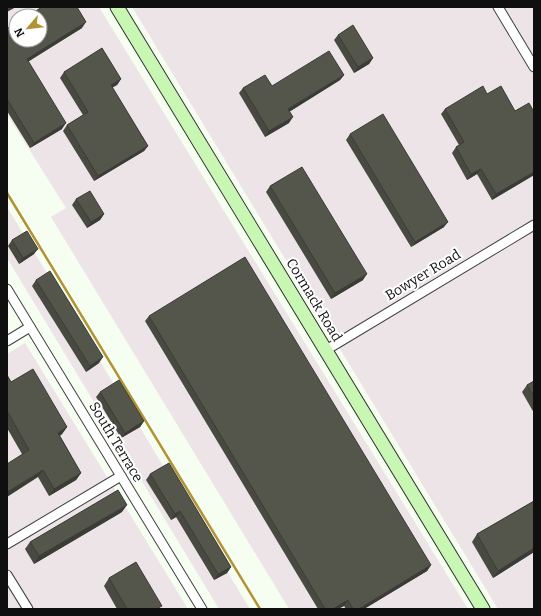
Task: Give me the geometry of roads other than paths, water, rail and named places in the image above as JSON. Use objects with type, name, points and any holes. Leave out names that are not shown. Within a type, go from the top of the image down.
[{"type":"street","name":"Cormack Road","points":[[117,7],[483,609]]},
{"type":"street","points":[[498,7],[534,67]]},
{"type":"street","name":"Bowyer Road","points":[[326,350],[534,225]]},
{"type":"street","name":"South Terrace","points":[[7,289],[202,609]]},
{"type":"street","points":[[7,341],[30,327]]},
{"type":"street","points":[[7,544],[121,476]]},
{"type":"street","points":[[7,575],[28,609]]},
{"type":"railway","points":[[7,193],[260,609]]}]
